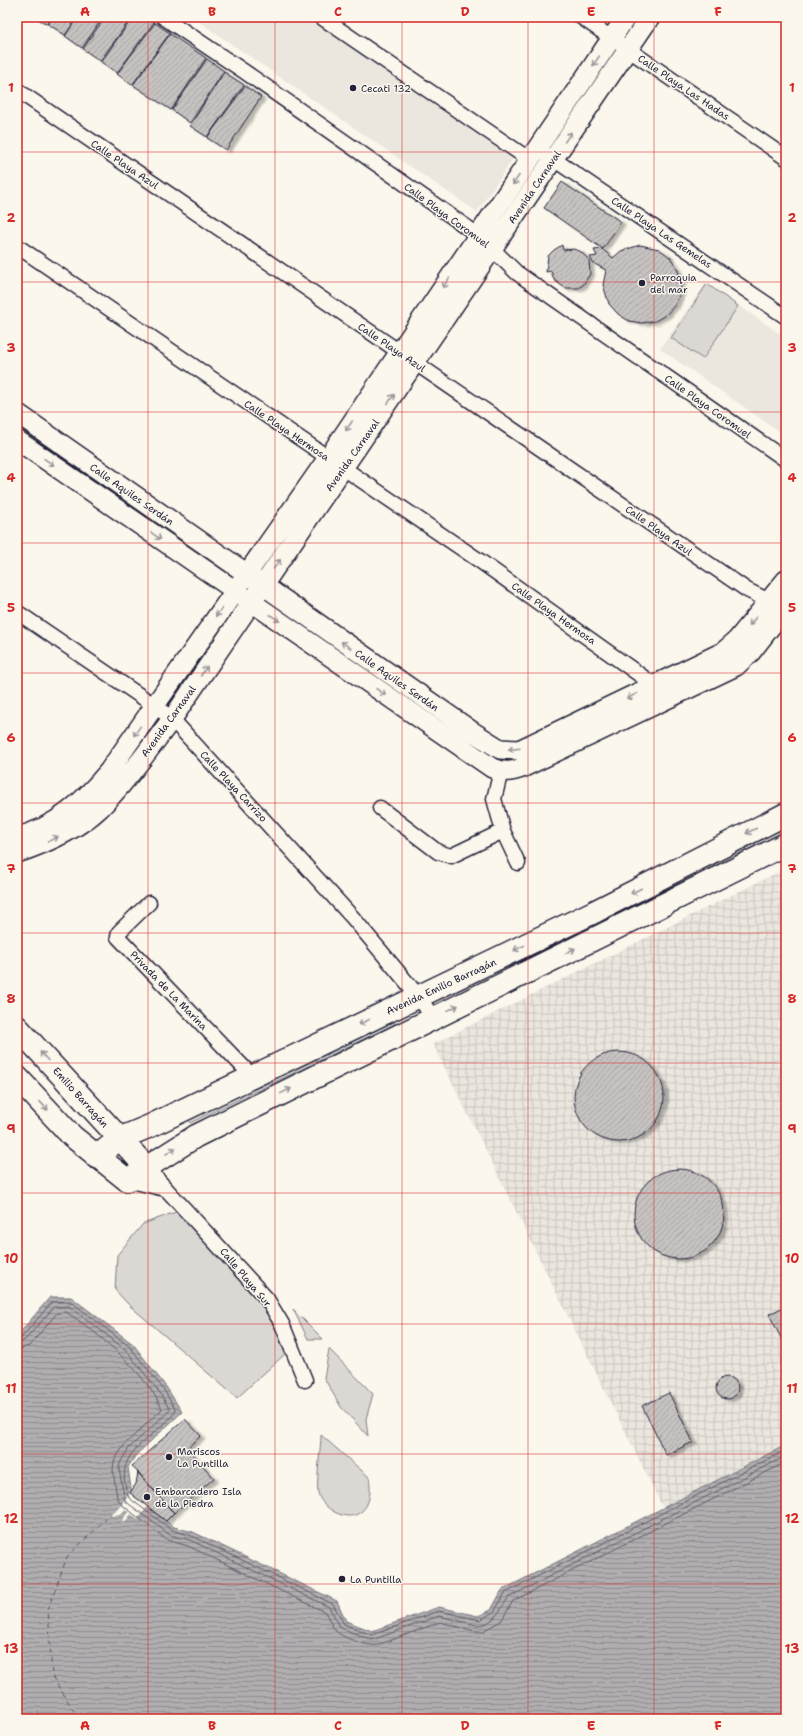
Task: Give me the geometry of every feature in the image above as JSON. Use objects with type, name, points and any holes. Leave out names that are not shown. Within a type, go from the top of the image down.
[{"type":"main road","name":"Avenida Emilio Barragán","points":[[96,1157],[119,1139],[150,1126],[596,911],[786,814]]},
{"type":"main road","points":[[17,1077],[72,1136],[96,1157],[127,1180],[196,1136],[786,844]]},
{"type":"main road","name":"Emilio Barragán","points":[[17,1027],[146,1167]]},
{"type":"street","name":"Calle Playa Coromuel","points":[[163,17],[251,76],[478,235],[505,263],[517,273],[786,460]]},
{"type":"street","name":"Calle Playa Las Gemelas","points":[[320,17],[534,154],[554,158],[786,317]]},
{"type":"street","name":"Calle Playa Las Hadas","points":[[581,17],[786,158]]},
{"type":"street","name":"Avenida Carnaval","points":[[17,837],[44,827],[66,814],[88,796],[109,771],[234,590],[328,458],[626,17]]},
{"type":"street","name":"Avenida Carnaval","points":[[17,853],[50,841],[67,832],[100,809],[124,781],[172,719],[650,17]]},
{"type":"street","name":"Calle Playa Azul","points":[[17,90],[747,590],[781,607]]},
{"type":"street","name":"Calle Playa Hermosa","points":[[17,246],[480,561],[654,685]]},
{"type":"street","name":"Calle Aquiles Serdán","points":[[17,413],[427,701],[500,749],[519,750],[654,685],[709,669]]},
{"type":"street","name":"Calle Aquiles Serdán","points":[[17,440],[407,710],[492,768],[501,771],[509,772],[524,767],[709,669],[730,648],[781,607],[786,580]]},
{"type":"street","name":"Calle Playa Carrizo","points":[[17,612],[172,719],[353,918],[419,997],[433,1018]]},
{"type":"street","points":[[501,771],[494,799],[503,831],[518,863]]},
{"type":"street","points":[[380,808],[444,855],[451,856],[503,831]]},
{"type":"street","name":"Privada de La Marina","points":[[149,903],[119,932],[118,937],[252,1076]]},
{"type":"street","name":"Calle Playa Sur","points":[[146,1167],[267,1299],[282,1324],[305,1380]]},
{"type":"street","points":[[127,1180],[165,1189]]},
{"type":"shaded area","name":"Cecati 132","points":[[192,17],[306,17],[513,159],[477,212]]},
{"type":"shaded area","points":[[706,283],[786,338],[786,436],[660,349]]},
{"type":"shaded area","points":[[707,284],[738,306],[703,359],[671,338]]},
{"type":"shaded area","points":[[786,819],[786,831],[498,974],[492,969]]},
{"type":"shaded area","points":[[786,868],[786,1445],[663,1508],[433,1044]]},
{"type":"shaded area","points":[[391,1016],[395,1024],[190,1123],[188,1115]]},
{"type":"shaded area","points":[[181,1210],[267,1307],[285,1354],[237,1398],[129,1305],[115,1290],[117,1255],[143,1224]]},
{"type":"shaded area","points":[[293,1309],[323,1339],[308,1339]]},
{"type":"shaded area","points":[[329,1349],[373,1394],[366,1419],[368,1436],[341,1407],[324,1378]]},
{"type":"shaded area","points":[[321,1435],[369,1477],[370,1492],[368,1502],[359,1513],[348,1516],[336,1513],[322,1501],[319,1496],[318,1477]]},
{"type":"water","points":[[50,1297],[71,1297],[133,1344],[167,1388],[182,1412],[136,1455],[128,1467],[132,1495],[174,1527],[193,1532],[337,1601],[346,1621],[372,1631],[439,1607],[478,1616],[491,1610],[502,1590],[786,1445],[786,1719],[17,1719],[17,1336]]},
{"type":"pier","points":[[130,1493],[148,1506],[138,1519],[131,1514],[124,1523],[122,1521],[128,1512],[125,1509],[122,1513],[112,1516],[111,1513],[117,1510]]},
{"type":"building","points":[[35,17],[52,17],[47,24]]},
{"type":"building","points":[[53,17],[78,17],[65,35],[48,24]]},
{"type":"building","points":[[78,17],[103,17],[82,48],[65,36]]},
{"type":"building","points":[[105,17],[132,17],[100,61],[83,49]]},
{"type":"building","points":[[133,17],[146,17],[154,22],[117,73],[101,62]]},
{"type":"building","points":[[155,23],[170,33],[132,85],[117,74]]},
{"type":"building","points":[[170,34],[206,58],[171,110],[133,85]]},
{"type":"building","points":[[207,59],[224,71],[190,123],[172,110]]},
{"type":"building","points":[[224,72],[244,85],[207,137],[190,126]]},
{"type":"building","points":[[245,86],[261,97],[226,150],[207,138]]},
{"type":"building","points":[[562,182],[621,222],[603,249],[544,208]]},
{"type":"building","points":[[562,245],[563,250],[573,249],[580,251],[589,260],[590,274],[583,285],[578,288],[565,288],[554,280],[551,271],[546,272],[548,256]]},
{"type":"building","name":"Parroquia del mar","points":[[640,245],[659,249],[670,257],[677,268],[681,280],[680,293],[675,305],[666,315],[655,321],[642,323],[629,321],[618,314],[609,304],[603,285],[606,270],[593,263],[590,257],[597,256],[594,250],[602,249],[613,258],[621,251]]},
{"type":"building","points":[[619,1052],[636,1056],[651,1065],[660,1080],[664,1097],[660,1114],[651,1129],[636,1138],[619,1142],[602,1138],[587,1129],[578,1114],[574,1097],[578,1080],[587,1065],[602,1056]]},
{"type":"building","points":[[679,1169],[696,1173],[711,1182],[720,1197],[724,1214],[720,1231],[711,1246],[696,1255],[679,1259],[662,1255],[647,1246],[638,1231],[634,1214],[638,1197],[647,1182],[662,1173]]},
{"type":"building","points":[[786,1306],[786,1341],[783,1342],[769,1314]]},
{"type":"building","points":[[727,1377],[735,1380],[738,1388],[735,1396],[727,1399],[719,1396],[716,1388],[719,1380]]},
{"type":"building","points":[[669,1393],[693,1442],[666,1455],[642,1406]]},
{"type":"building","name":"Mariscos La Puntilla","points":[[185,1419],[201,1436],[187,1448],[214,1478],[174,1513],[132,1466]]},
{"type":"building","name":"Embarcadero Isla de la Piedra","points":[[138,1472],[174,1513],[166,1521],[130,1493],[136,1484]]},
{"type":"ferry route","points":[[79,1719],[52,1676],[48,1609],[67,1557],[111,1514]]},
{"type":"place","name":"Cecati 132","points":[[353,88]]},
{"type":"place","name":"Parroquia del mar","points":[[642,283]]},
{"type":"place","name":"Mariscos La Puntilla","points":[[169,1457]]},
{"type":"place","name":"Embarcadero Isla de la Piedra","points":[[147,1497]]},
{"type":"place","name":"La Puntilla","points":[[342,1579]]}]
